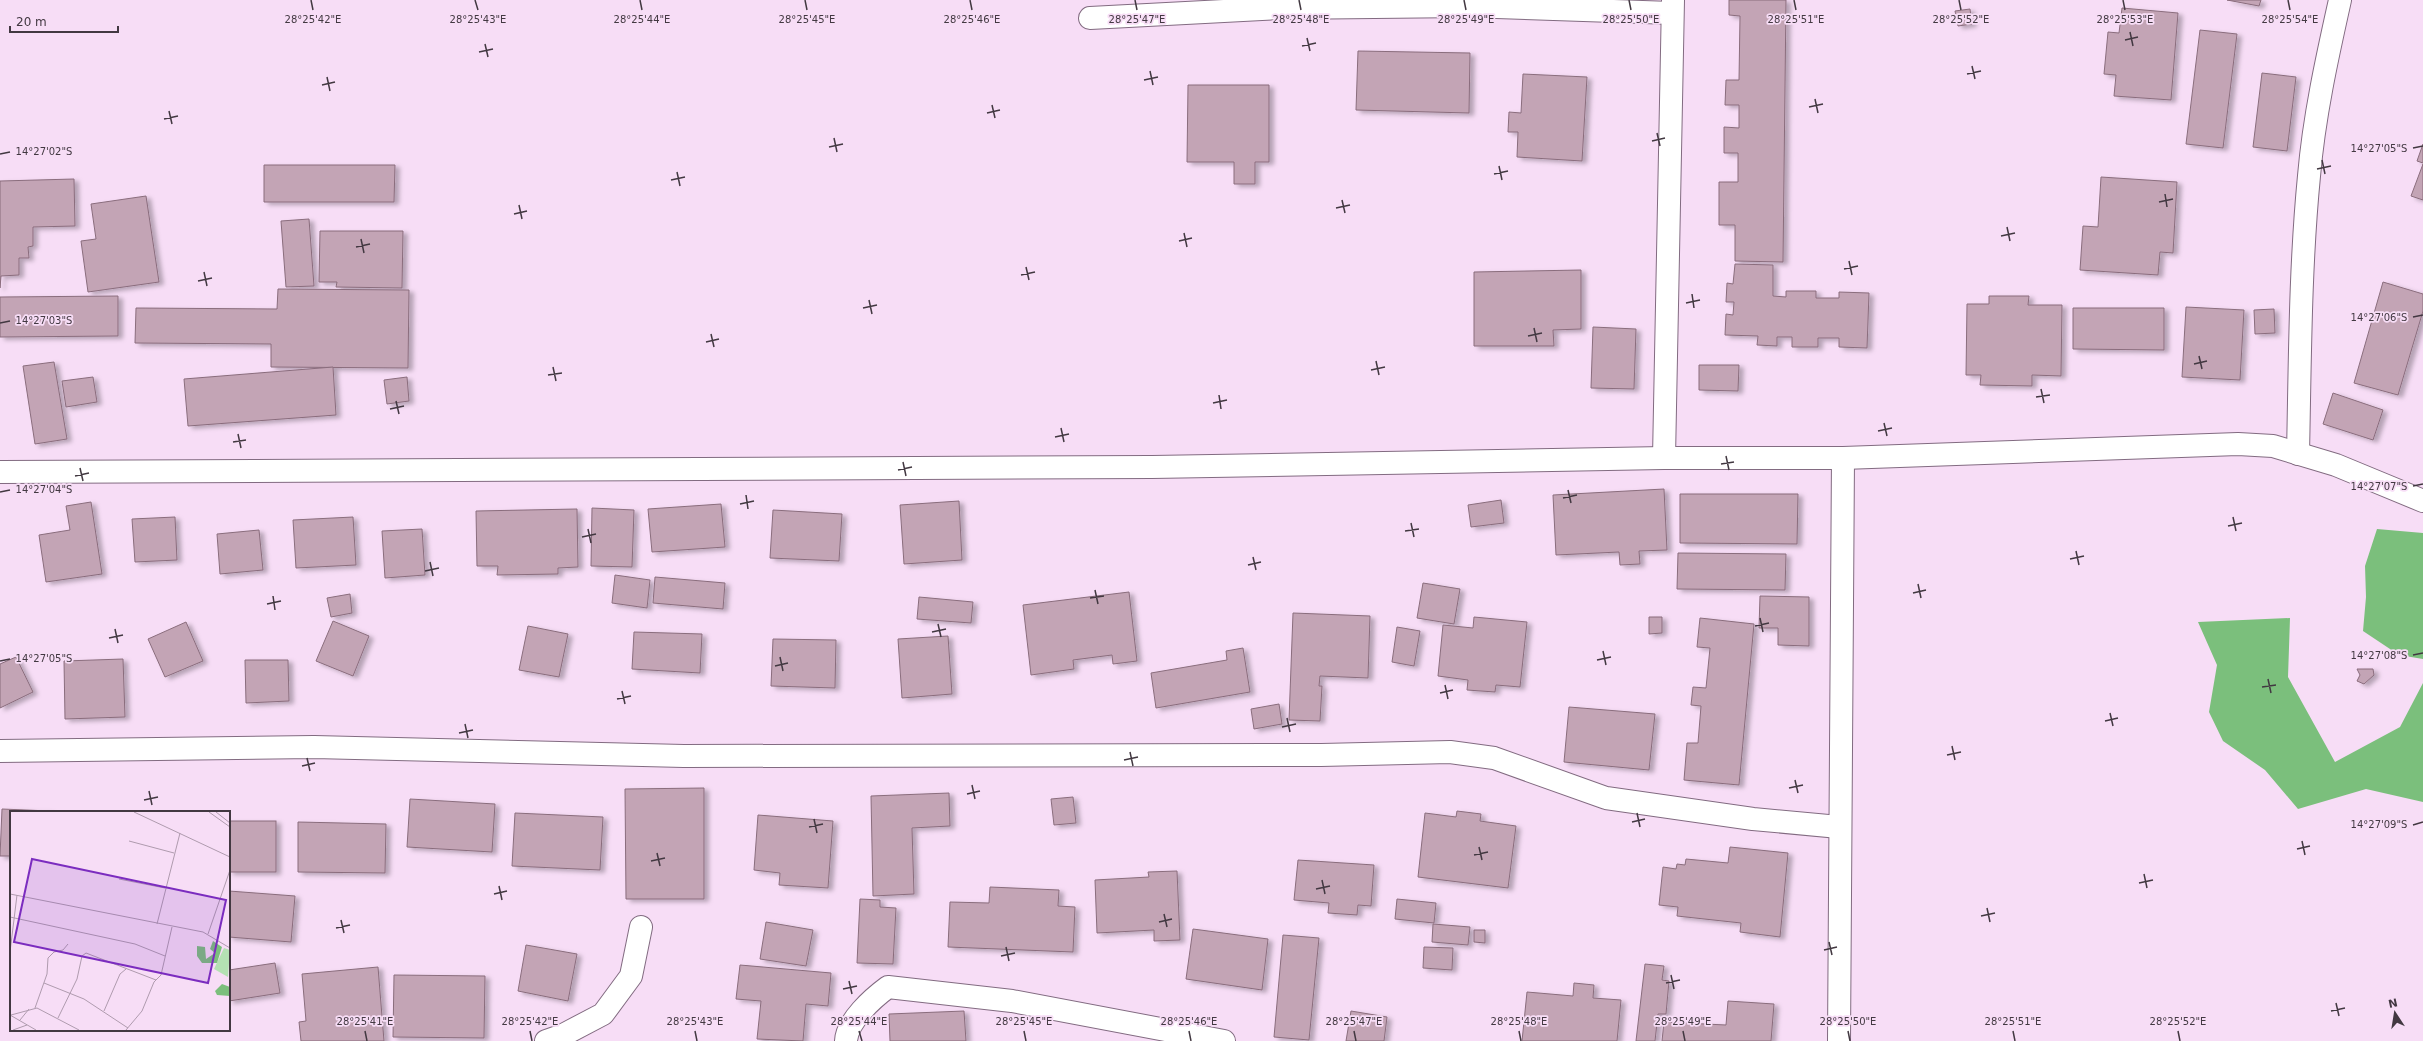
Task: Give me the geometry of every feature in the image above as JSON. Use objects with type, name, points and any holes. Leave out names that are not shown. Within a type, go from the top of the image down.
[{"type":"street","points":[[2298,454],[2301,326],[2309,175],[2325,68],[2340,0]]},
{"type":"street","points":[[1090,18],[1281,8],[1672,6],[1664,458]]},
{"type":"street","points":[[0,472],[1152,467],[1664,458],[1844,458],[2238,444],[2273,446],[2336,465],[2423,501]]},
{"type":"street","points":[[1839,1041],[1839,827],[1844,458]]},
{"type":"street","points":[[0,751],[314,747],[684,756],[1321,755],[1450,752],[1494,758],[1606,798],[1753,819],[1839,827]]},
{"type":"street","points":[[546,1041],[562,1035],[602,1014],[631,976],[642,927]]},
{"type":"street","points":[[846,1041],[857,1018],[872,999],[888,987],[1012,1001],[1224,1041]]},
{"type":"green space","points":[[2377,529],[2423,533],[2423,659],[2399,655],[2363,631],[2366,597],[2365,566]]},
{"type":"green space","points":[[2290,618],[2288,677],[2335,762],[2400,727],[2423,683],[2423,802],[2366,789],[2298,809],[2265,770],[2223,741],[2209,712],[2217,665],[2198,622]]},
{"type":"building","points":[[1729,0],[1786,0],[1783,262],[1735,261],[1735,225],[1719,225],[1719,182],[1738,182],[1738,153],[1724,153],[1724,127],[1739,128],[1739,105],[1725,105],[1726,80],[1739,80],[1740,16],[1729,15]]},
{"type":"building","points":[[2227,0],[2261,0],[2259,6]]},
{"type":"building","points":[[2122,8],[2178,13],[2171,100],[2114,96],[2116,75],[2104,74],[2108,32],[2119,33]]},
{"type":"building","points":[[1970,9],[1972,24],[1958,26],[1955,11]]},
{"type":"building","points":[[2200,30],[2237,34],[2223,148],[2186,144]]},
{"type":"building","points":[[1358,51],[1470,53],[1469,113],[1356,110]]},
{"type":"building","points":[[2262,73],[2296,77],[2287,151],[2253,147]]},
{"type":"building","points":[[1523,74],[1587,77],[1582,161],[1517,157],[1518,132],[1508,132],[1509,112],[1521,113]]},
{"type":"building","points":[[1188,85],[1269,85],[1269,162],[1255,162],[1255,184],[1234,184],[1234,162],[1187,162]]},
{"type":"building","points":[[2423,144],[2423,163],[2417,161]]},
{"type":"building","points":[[2423,164],[2423,200],[2411,196]]},
{"type":"building","points":[[264,165],[395,165],[394,202],[264,202]]},
{"type":"building","points":[[2101,177],[2177,182],[2173,253],[2160,252],[2158,275],[2080,270],[2083,226],[2098,227]]},
{"type":"building","points":[[74,179],[75,226],[33,227],[33,246],[28,247],[29,258],[19,258],[19,275],[1,276],[0,288],[0,181]]},
{"type":"building","points":[[146,196],[159,282],[88,292],[81,241],[96,239],[91,204]]},
{"type":"building","points":[[309,219],[314,286],[286,287],[281,221]]},
{"type":"building","points":[[320,231],[403,231],[402,288],[336,287],[337,282],[319,282]]},
{"type":"building","points":[[1735,264],[1773,265],[1773,296],[1786,297],[1786,291],[1816,291],[1816,298],[1839,298],[1839,292],[1869,293],[1867,348],[1839,347],[1839,338],[1818,338],[1818,347],[1792,347],[1792,337],[1777,337],[1777,346],[1757,345],[1758,336],[1725,335],[1726,314],[1733,315],[1734,302],[1726,302],[1727,283],[1733,284]]},
{"type":"building","points":[[1581,270],[1581,329],[1553,330],[1554,346],[1474,346],[1474,272]]},
{"type":"building","points":[[2383,282],[2423,294],[2423,311],[2398,395],[2354,383]]},
{"type":"building","points":[[278,289],[409,290],[408,368],[271,367],[271,344],[135,343],[136,308],[277,309]]},
{"type":"building","points":[[118,296],[118,336],[0,337],[0,297]]},
{"type":"building","points":[[1989,296],[2029,296],[2028,305],[2062,305],[2061,376],[2032,375],[2032,386],[1980,385],[1981,375],[1966,375],[1967,304],[1989,304]]},
{"type":"building","points":[[2186,307],[2244,310],[2240,380],[2182,377]]},
{"type":"building","points":[[2073,308],[2164,308],[2164,350],[2073,349]]},
{"type":"building","points":[[2274,309],[2275,333],[2255,334],[2254,310]]},
{"type":"building","points":[[1593,327],[1636,329],[1634,389],[1591,388]]},
{"type":"building","points":[[54,362],[67,439],[35,444],[23,366]]},
{"type":"building","points":[[1699,365],[1739,365],[1738,391],[1699,390]]},
{"type":"building","points":[[333,367],[336,415],[188,426],[184,379]]},
{"type":"building","points":[[93,377],[97,402],[66,407],[62,381]]},
{"type":"building","points":[[407,377],[409,401],[387,404],[384,380]]},
{"type":"building","points":[[2333,393],[2383,410],[2373,440],[2323,424]]},
{"type":"building","points":[[1664,489],[1667,550],[1639,551],[1640,564],[1620,565],[1619,552],[1556,555],[1553,495]]},
{"type":"building","points":[[1680,494],[1798,494],[1797,544],[1680,543]]},
{"type":"building","points":[[1501,500],[1504,523],[1471,527],[1468,505]]},
{"type":"building","points":[[959,501],[962,560],[904,564],[900,505]]},
{"type":"building","points":[[91,502],[102,574],[46,582],[39,535],[70,530],[66,506]]},
{"type":"building","points":[[721,504],[725,547],[652,552],[648,509]]},
{"type":"building","points":[[592,508],[634,510],[632,567],[591,566]]},
{"type":"building","points":[[577,509],[578,567],[558,568],[558,574],[497,575],[498,566],[477,566],[476,511]]},
{"type":"building","points":[[773,510],[842,514],[839,561],[770,558]]},
{"type":"building","points":[[175,517],[177,560],[135,562],[132,519]]},
{"type":"building","points":[[353,517],[356,565],[296,568],[293,520]]},
{"type":"building","points":[[422,529],[425,575],[385,578],[382,531]]},
{"type":"building","points":[[259,530],[263,570],[220,574],[217,534]]},
{"type":"building","points":[[1678,553],[1786,554],[1785,590],[1677,589]]},
{"type":"building","points":[[615,575],[650,580],[647,608],[612,603]]},
{"type":"building","points":[[655,577],[725,583],[723,609],[653,603]]},
{"type":"building","points":[[1423,583],[1460,589],[1454,624],[1417,618]]},
{"type":"building","points":[[1129,592],[1137,661],[1113,664],[1112,655],[1073,660],[1074,669],[1031,675],[1023,605]]},
{"type":"building","points":[[350,594],[352,613],[331,617],[327,598]]},
{"type":"building","points":[[1760,596],[1809,597],[1809,646],[1778,645],[1778,628],[1759,628]]},
{"type":"building","points":[[919,597],[973,602],[971,623],[917,619]]},
{"type":"building","points":[[1293,613],[1370,616],[1368,678],[1320,676],[1319,686],[1322,686],[1320,721],[1289,720]]},
{"type":"building","points":[[1474,617],[1527,622],[1520,687],[1496,685],[1495,692],[1467,690],[1468,680],[1438,676],[1443,625],[1473,628]]},
{"type":"building","points":[[1649,617],[1662,617],[1662,633],[1649,634]]},
{"type":"building","points":[[1700,618],[1754,624],[1739,785],[1684,780],[1687,743],[1698,743],[1701,706],[1691,705],[1693,687],[1706,688],[1710,648],[1697,647]]},
{"type":"building","points":[[333,621],[369,636],[353,676],[316,661]]},
{"type":"building","points":[[186,622],[203,661],[165,677],[148,639]]},
{"type":"building","points":[[528,626],[568,634],[559,677],[519,670]]},
{"type":"building","points":[[1397,627],[1420,631],[1414,666],[1392,662]]},
{"type":"building","points":[[634,632],[702,634],[700,673],[632,669]]},
{"type":"building","points":[[948,636],[952,694],[902,698],[898,639]]},
{"type":"building","points":[[773,639],[836,640],[835,688],[771,686]]},
{"type":"building","points":[[1243,648],[1250,692],[1156,708],[1151,673],[1227,660],[1226,651]]},
{"type":"building","points":[[16,657],[33,692],[0,708],[0,664]]},
{"type":"building","points":[[123,659],[125,717],[65,719],[64,661]]},
{"type":"building","points":[[245,660],[288,660],[289,701],[246,703]]},
{"type":"building","points":[[2357,669],[2373,669],[2374,675],[2364,684],[2357,681],[2360,675]]},
{"type":"building","points":[[1279,704],[1282,724],[1254,729],[1251,709]]},
{"type":"building","points":[[1569,707],[1655,714],[1649,770],[1564,762]]},
{"type":"building","points":[[704,788],[704,899],[626,899],[625,789]]},
{"type":"building","points":[[949,793],[950,826],[912,828],[914,894],[873,896],[871,796]]},
{"type":"building","points":[[1073,797],[1076,823],[1054,825],[1051,799]]},
{"type":"building","points":[[410,799],[495,804],[492,852],[407,847]]},
{"type":"building","points":[[2,809],[50,811],[10,811],[10,856],[0,856]]},
{"type":"building","points":[[1457,811],[1481,814],[1480,821],[1516,826],[1508,888],[1418,877],[1425,813],[1456,817]]},
{"type":"building","points":[[515,813],[603,817],[600,870],[512,866]]},
{"type":"building","points":[[758,815],[833,821],[828,888],[779,885],[780,873],[754,870]]},
{"type":"building","points":[[230,821],[276,821],[276,872],[230,872]]},
{"type":"building","points":[[298,822],[386,824],[385,873],[298,872]]},
{"type":"building","points":[[1730,847],[1788,853],[1780,937],[1740,932],[1741,923],[1677,916],[1678,907],[1659,905],[1663,867],[1676,869],[1677,864],[1685,865],[1686,859],[1728,863]]},
{"type":"building","points":[[1298,860],[1374,865],[1371,906],[1358,905],[1357,915],[1328,913],[1329,903],[1294,900]]},
{"type":"building","points":[[1177,871],[1180,940],[1154,941],[1154,930],[1097,933],[1095,880],[1149,877],[1148,872]]},
{"type":"building","points":[[990,887],[1059,890],[1058,906],[1075,907],[1073,952],[948,947],[950,902],[989,903]]},
{"type":"building","points":[[230,891],[295,896],[291,942],[230,937]]},
{"type":"building","points":[[860,899],[880,900],[880,907],[896,908],[893,964],[857,963]]},
{"type":"building","points":[[1397,899],[1436,903],[1434,923],[1395,919]]},
{"type":"building","points":[[766,922],[813,930],[806,966],[760,959]]},
{"type":"building","points":[[1433,924],[1470,927],[1468,945],[1432,942]]},
{"type":"building","points":[[1193,929],[1268,939],[1262,990],[1186,979]]},
{"type":"building","points":[[1474,930],[1485,930],[1485,943],[1474,942]]},
{"type":"building","points":[[1283,935],[1319,938],[1309,1040],[1274,1037]]},
{"type":"building","points":[[526,945],[577,954],[568,1001],[518,991]]},
{"type":"building","points":[[1424,947],[1453,948],[1452,970],[1423,968]]},
{"type":"building","points":[[275,963],[280,993],[230,1001],[230,970]]},
{"type":"building","points":[[1645,964],[1664,966],[1662,980],[1669,981],[1666,1014],[1658,1014],[1655,1041],[1636,1041]]},
{"type":"building","points":[[740,965],[831,973],[828,1006],[806,1004],[803,1041],[757,1039],[761,1001],[736,999]]},
{"type":"building","points":[[378,967],[384,1041],[301,1041],[299,1022],[306,1021],[302,974]]},
{"type":"building","points":[[394,975],[485,976],[484,1038],[393,1037]]},
{"type":"building","points":[[1574,983],[1594,985],[1593,998],[1621,1000],[1617,1041],[1522,1041],[1527,992],[1573,996]]},
{"type":"building","points":[[1728,1001],[1774,1004],[1771,1041],[1662,1041],[1664,1022],[1726,1025]]},
{"type":"building","points":[[964,1011],[966,1041],[890,1041],[889,1014]]},
{"type":"building","points":[[1351,1011],[1387,1017],[1384,1041],[1346,1041]]}]
